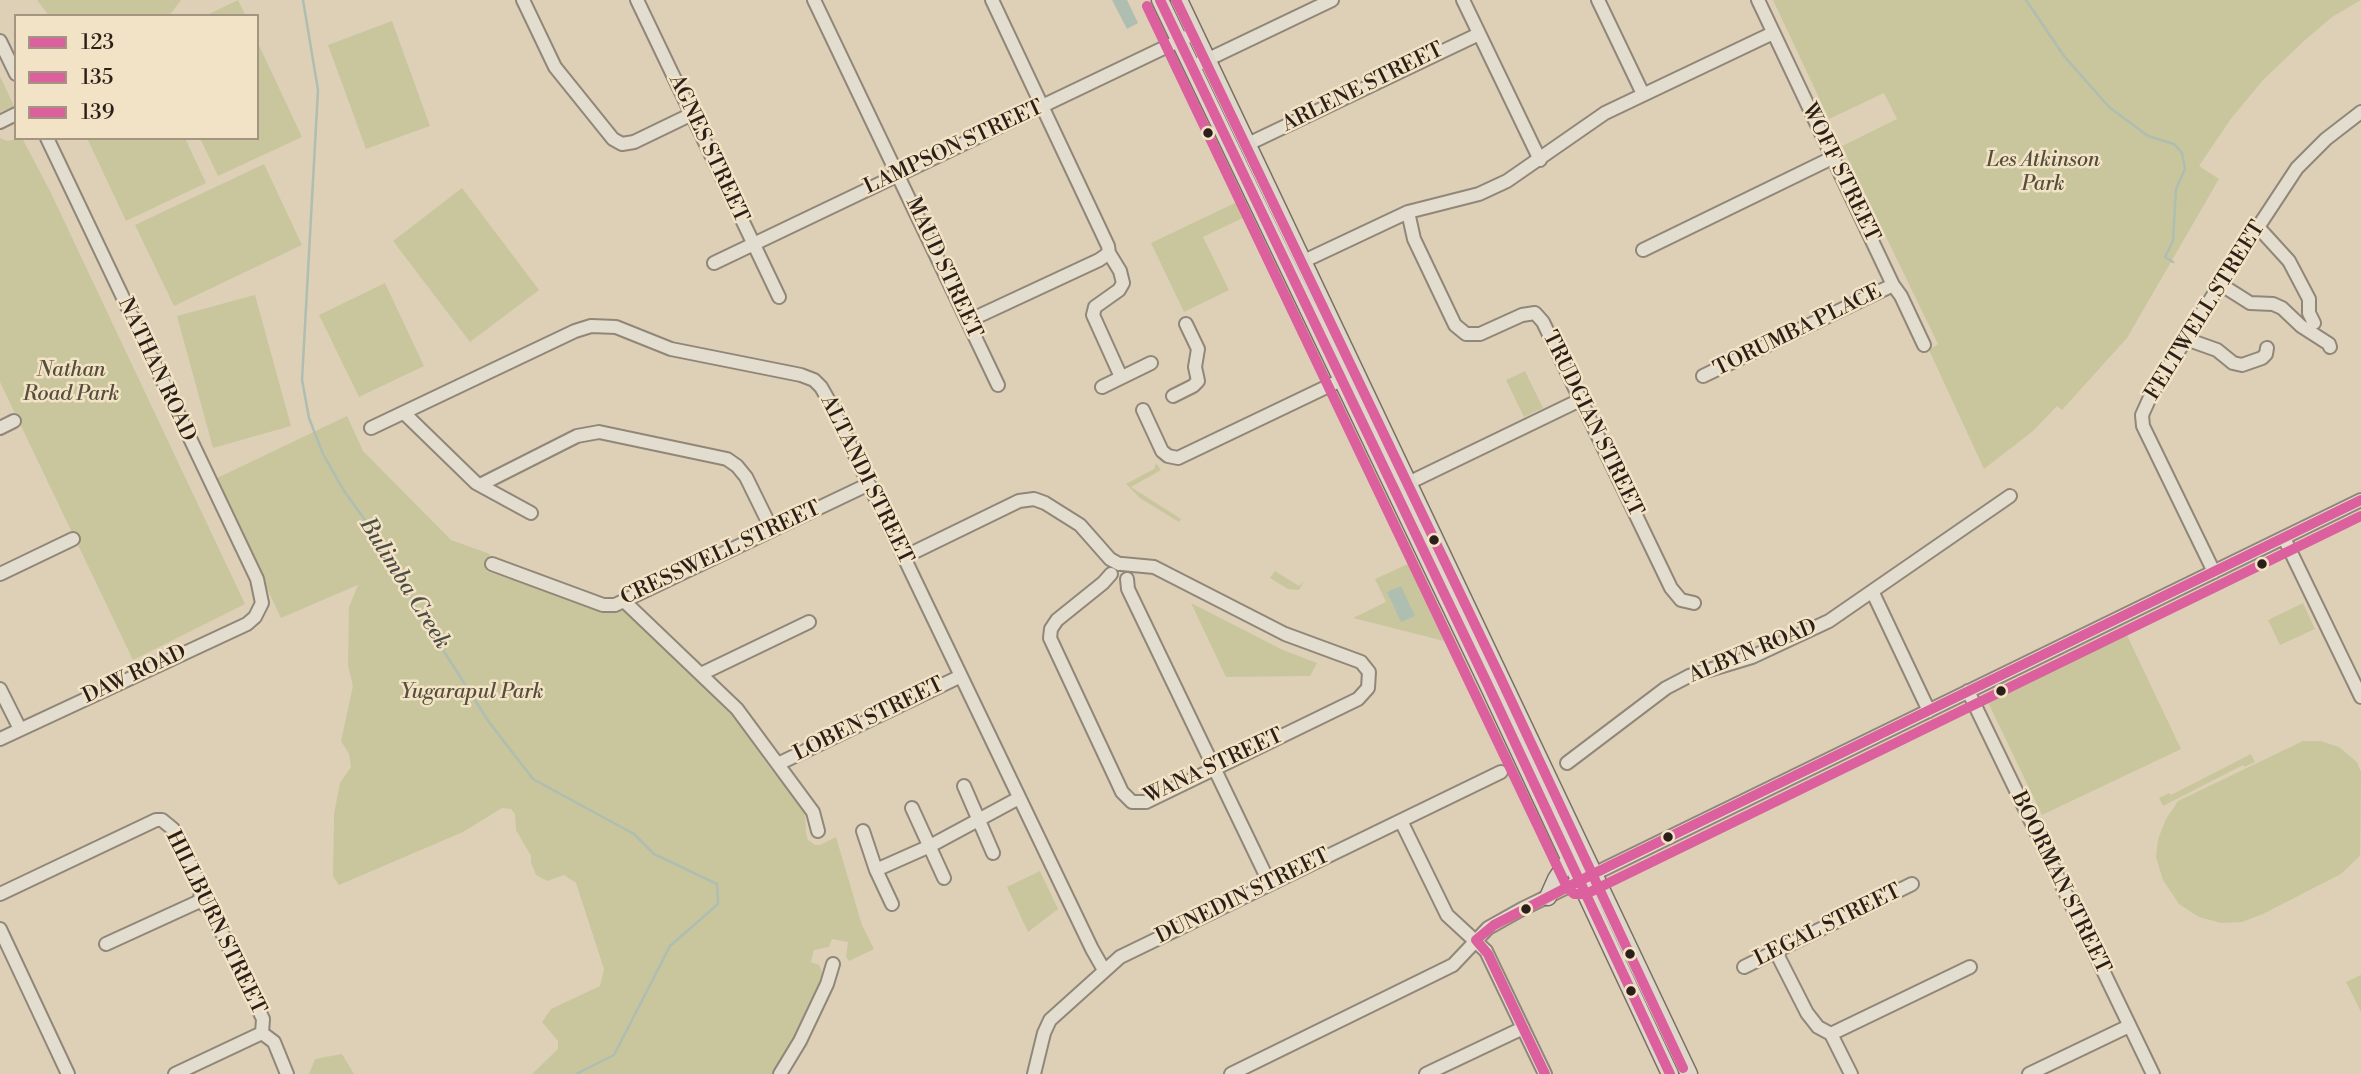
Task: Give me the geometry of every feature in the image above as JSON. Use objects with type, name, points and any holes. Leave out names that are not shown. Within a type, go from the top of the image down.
[{"type":"main road","points":[[1160,0],[1469,645],[1670,1074]]},
{"type":"main road","points":[[1179,0],[1689,1074]]},
{"type":"main road","points":[[1548,897],[1556,878],[1570,858]]},
{"type":"street","points":[[523,0],[555,68],[613,139],[622,144],[634,142],[692,114]]},
{"type":"street","name":"AGNES STREET","points":[[637,0],[779,298]]},
{"type":"street","name":"MAUD STREET","points":[[814,0],[998,385]]},
{"type":"street","points":[[992,0],[1109,253],[1120,271],[1123,283],[1119,290],[1095,307],[1093,315],[1121,377]]},
{"type":"street","points":[[1192,67],[1310,5],[1332,0]]},
{"type":"street","points":[[1463,0],[1540,160]]},
{"type":"street","points":[[1598,0],[1643,94]]},
{"type":"street","name":"WOFF STREET","points":[[1758,0],[1924,345]]},
{"type":"street","name":"LAMPSON STREET","points":[[714,262],[1195,33]]},
{"type":"street","points":[[1304,261],[1408,212],[1479,194],[1507,181],[1590,122],[1773,33]]},
{"type":"street","name":"ARLENE STREET","points":[[1248,144],[1479,34]]},
{"type":"street","points":[[0,41],[14,70]]},
{"type":"street","name":"FELTWELL STREET","points":[[2214,572],[2143,426],[2142,415],[2151,395],[2220,284],[2298,168],[2326,139],[2361,112]]},
{"type":"street","name":"NATHAN ROAD","points":[[48,140],[257,579],[262,603]]},
{"type":"street","points":[[1643,250],[1832,158]]},
{"type":"street","name":"TRUDGIAN STREET","points":[[1408,212],[1414,239],[1455,326],[1466,334],[1480,334],[1522,315],[1535,313],[1543,322],[1671,588],[1681,600],[1694,603]]},
{"type":"street","points":[[2258,227],[2289,261],[2309,299],[2309,313],[2314,323]]},
{"type":"street","points":[[968,321],[1109,253]]},
{"type":"street","points":[[2220,284],[2249,303],[2273,304],[2282,308],[2330,347]]},
{"type":"street","name":"TORUMBA PLACE","points":[[1703,376],[1893,285]]},
{"type":"street","points":[[1173,396],[1198,381],[1195,367],[1198,349],[1186,324]]},
{"type":"street","name":"ALTANDI STREET","points":[[371,428],[575,331],[591,326],[608,325],[671,349],[801,375],[814,380],[829,401],[1104,970]]},
{"type":"street","points":[[2186,339],[2217,350],[2233,363],[2242,365],[2262,358],[2267,348]]},
{"type":"street","points":[[1102,387],[1151,363]]},
{"type":"street","points":[[1143,410],[1162,451],[1168,456],[1178,458],[1341,380]]},
{"type":"street","points":[[1393,490],[1580,400]]},
{"type":"street","points":[[404,413],[480,485],[531,513]]},
{"type":"street","points":[[0,428],[14,421]]},
{"type":"street","points":[[480,485],[577,436],[599,432],[727,459],[747,477],[772,530]]},
{"type":"street","name":"CRESSWELL STREET","points":[[492,564],[603,605],[615,605],[869,484]]},
{"type":"street","name":"ALBYN ROAD","points":[[1567,763],[1666,688],[1689,676],[1752,657],[1829,621],[2010,496]]},
{"type":"street","points":[[904,557],[1019,500],[1045,503],[1080,525],[1119,573],[1270,884]]},
{"type":"street","points":[[1231,1074],[1446,969],[1494,925],[1595,873],[2361,500]]},
{"type":"street","points":[[2284,538],[2357,680],[2361,697]]},
{"type":"street","points":[[0,574],[73,539]]},
{"type":"street","name":"WANA STREET","points":[[1154,567],[1285,634],[1361,662],[1367,668],[1370,678],[1368,688],[1362,696],[1143,803],[1132,802],[1124,795],[1050,638],[1056,620],[1119,573],[1154,567]]},
{"type":"street","points":[[1873,593],[1929,710]]},
{"type":"street","points":[[624,601],[737,709],[813,812],[818,831]]},
{"type":"street","name":"DAW ROAD","points":[[0,739],[247,624],[255,617],[262,603]]},
{"type":"street","points":[[701,674],[809,622]]},
{"type":"street","name":"LOBEN STREET","points":[[778,764],[961,676]]},
{"type":"street","points":[[0,689],[20,729]]},
{"type":"street","name":"BOORMAN STREET","points":[[1968,691],[2153,1074]]},
{"type":"street","name":"DUNEDIN STREET","points":[[1034,1074],[1048,1024],[1104,970],[1129,953],[1501,772]]},
{"type":"street","points":[[964,786],[993,853]]},
{"type":"street","points":[[876,870],[930,846],[1019,798]]},
{"type":"street","points":[[912,808],[944,878]]},
{"type":"street","name":"HILLBURN STREET","points":[[0,894],[156,820],[162,820],[173,829],[201,888],[200,901],[211,910],[263,1019],[262,1033],[274,1042],[287,1074]]},
{"type":"street","points":[[1401,821],[1447,915],[1488,954],[1545,1074]]},
{"type":"street","points":[[863,831],[876,870],[892,904]]},
{"type":"street","name":"LEGAL STREET","points":[[1744,967],[1912,884]]},
{"type":"street","points":[[106,944],[200,901]]},
{"type":"street","points":[[0,929],[63,1072]]},
{"type":"street","points":[[1776,951],[1807,1013],[1818,1027],[1831,1034],[1851,1074]]},
{"type":"street","points":[[780,1074],[827,984],[833,964]]},
{"type":"street","points":[[1831,1034],[1970,967]]},
{"type":"street","points":[[2029,1074],[2129,1026]]},
{"type":"street","points":[[1426,1074],[1523,1028]]},
{"type":"street","points":[[175,1074],[262,1033]]},
{"type":"green space","points":[[37,0],[181,0],[170,14],[48,14]]},
{"type":"green space","points":[[238,0],[245,14],[209,14]]},
{"type":"green space","name":"Les Atkinson Park","points":[[1773,0],[2361,0],[2332,17],[2304,41],[2263,80],[2230,120],[2199,166],[2219,179],[2127,338],[2062,410],[2057,406],[2033,431],[1984,469],[1929,350],[1938,344],[1842,146],[1897,119],[1884,93],[1829,119]]},
{"type":"green space","points":[[392,21],[430,126],[366,149],[328,45]]},
{"type":"green space","points":[[259,45],[302,137],[218,176],[201,140],[259,140]]},
{"type":"green space","points":[[0,76],[14,106],[0,112]]},
{"type":"green space","name":"Nathan Road Park","points":[[0,138],[7,141],[23,140],[50,191],[245,604],[133,660],[0,382]]},
{"type":"green space","points":[[88,140],[186,140],[206,183],[126,221]]},
{"type":"green space","points":[[264,164],[302,245],[174,306],[135,225]]},
{"type":"green space","points":[[462,188],[539,290],[470,342],[393,241]]},
{"type":"green space","points":[[1239,201],[1249,215],[1203,237],[1229,290],[1184,312],[1151,243]]},
{"type":"green space","points":[[385,283],[424,366],[359,397],[319,315]]},
{"type":"green space","points":[[255,295],[291,426],[213,448],[177,316]]},
{"type":"green space","points":[[1525,371],[1543,408],[1524,417],[1506,380]]},
{"type":"green space","name":"Yugarapul Park","points":[[347,416],[363,451],[451,540],[490,554],[486,571],[598,609],[624,611],[730,712],[805,811],[808,840],[820,845],[836,837],[862,925],[874,949],[849,961],[846,957],[848,942],[832,939],[829,947],[814,950],[811,962],[819,965],[821,977],[799,1034],[776,1074],[532,1074],[558,1049],[558,1041],[542,1022],[551,1009],[600,986],[604,969],[576,883],[564,875],[547,881],[536,875],[531,856],[516,830],[515,814],[511,809],[502,808],[463,832],[339,885],[333,876],[334,814],[340,783],[351,767],[349,754],[341,741],[353,686],[348,666],[349,607],[358,585],[281,618],[215,479]]},
{"type":"green space","points":[[1156,463],[1161,470],[1131,487],[1181,519],[1179,522],[1140,498],[1126,484],[1154,469]]},
{"type":"green space","points":[[1410,563],[1444,641],[1353,618],[1386,602],[1375,579]]},
{"type":"green space","points":[[1275,571],[1299,586],[1304,581],[1299,590],[1288,589],[1270,578]]},
{"type":"green space","points":[[1191,603],[1283,650],[1317,663],[1310,676],[1226,677]]},
{"type":"green space","points":[[2303,603],[2315,629],[2280,645],[2268,620]]},
{"type":"green space","points":[[2124,629],[2181,749],[2042,815],[1985,696]]},
{"type":"green space","points":[[2303,741],[2321,741],[2339,747],[2357,762],[2361,772],[2360,856],[2341,874],[2242,922],[2221,923],[2199,917],[2179,904],[2163,880],[2156,857],[2158,839],[2166,819],[2178,801]]},
{"type":"green space","points":[[2251,754],[2255,762],[2244,767],[2243,765],[2163,806],[2159,798],[2169,793],[2171,795]]},
{"type":"green space","points":[[1040,871],[1058,909],[1028,932],[1007,887]]},
{"type":"green space","points":[[2361,975],[2361,1012],[2346,982]]},
{"type":"green space","points":[[342,1054],[354,1074],[309,1074],[315,1059]]},
{"type":"shaded area","points":[[1112,0],[1127,0],[1138,23],[1127,29]]},
{"type":"shaded area","points":[[1401,586],[1415,616],[1401,622],[1387,592]]},
{"type":"waterway","name":"Bulimba Creek","points":[[303,0],[318,90],[302,380],[309,418],[323,454],[344,491],[376,535],[415,606],[489,722],[533,779],[634,834],[654,854],[717,884],[718,904],[670,946],[614,1055],[576,1074]]},
{"type":"waterway","points":[[2026,0],[2064,56],[2109,107],[2148,136],[2174,144],[2182,153],[2185,169],[2176,189],[2173,241],[2165,257],[2173,262]]},
{"type":"transit line","name":"123","points":[[1160,0],[1487,683],[1670,1074]]},
{"type":"transit line","name":"139","points":[[1176,0],[1500,677],[1683,1068]]},
{"type":"transit line","name":"135","points":[[1147,6],[1567,887],[1574,894],[1586,894],[2361,516]]},
{"type":"transit line","name":"123","points":[[1476,940],[1494,925],[1595,873],[2361,500]]},
{"type":"transit line","name":"123","points":[[1476,940],[1488,954],[1545,1074]]}]
